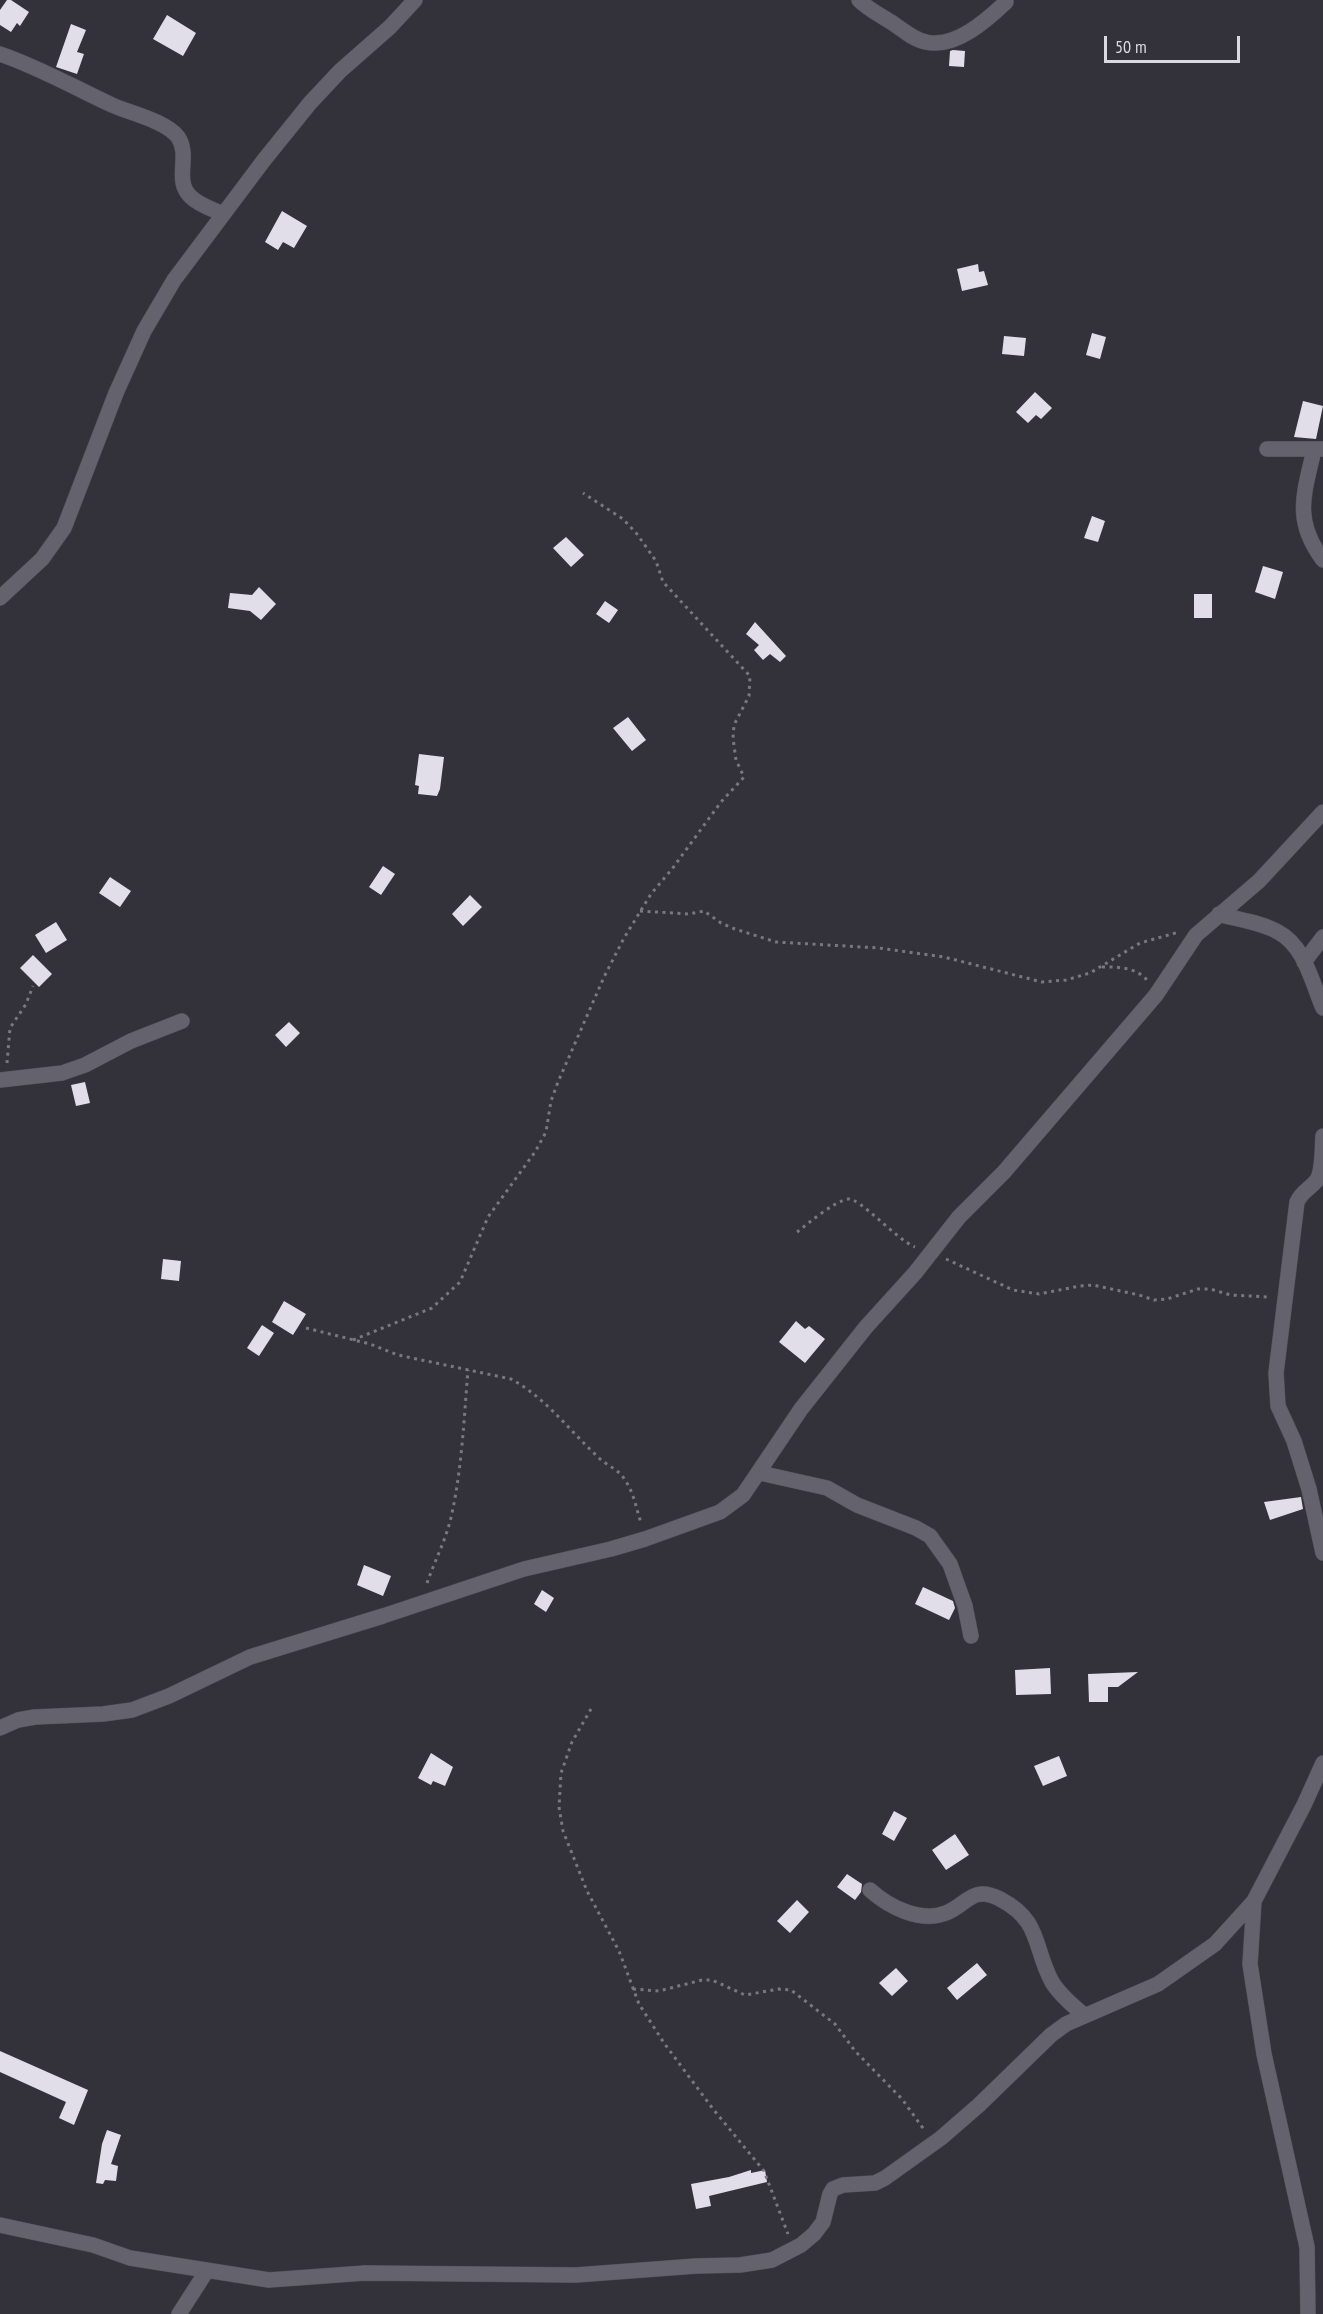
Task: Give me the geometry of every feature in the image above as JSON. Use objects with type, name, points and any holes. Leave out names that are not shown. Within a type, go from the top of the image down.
[{"type":"street","points":[[0,598],[42,559],[63,528],[97,439],[144,331],[174,280],[310,103],[340,71],[390,27],[416,0]]},
{"type":"street","points":[[859,0],[872,11],[927,43],[947,41],[969,33],[985,22],[1006,2]]},
{"type":"street","points":[[0,54],[49,74],[173,133],[184,151],[182,172],[187,193],[193,199],[223,214]]},
{"type":"street","points":[[1267,449],[1318,450],[1304,495],[1303,514],[1304,527],[1323,560]]},
{"type":"street","points":[[0,1728],[18,1720],[35,1717],[103,1714],[132,1710],[169,1696],[249,1657],[524,1569],[611,1549],[650,1537],[720,1512],[743,1495],[801,1409],[866,1327],[959,1217],[1004,1172],[1156,995],[1196,934],[1259,880],[1323,812]]},
{"type":"street","points":[[1219,915],[1278,932],[1292,942],[1304,962],[1323,1008]]},
{"type":"street","points":[[1304,962],[1323,938]]},
{"type":"street","points":[[3,1080],[69,1071],[131,1041],[182,1021]]},
{"type":"street","points":[[1323,1136],[1322,1173],[1319,1179],[1302,1192],[1297,1202],[1276,1373],[1278,1406],[1294,1441],[1309,1489],[1323,1553]]},
{"type":"street","points":[[760,1473],[827,1488],[857,1505],[916,1528],[930,1536],[950,1564],[965,1606],[971,1636]]},
{"type":"street","points":[[0,2225],[93,2245],[130,2258],[206,2272],[269,2280],[365,2273],[576,2275],[675,2267],[740,2265],[772,2260],[801,2245],[823,2222],[833,2189],[843,2185],[875,2183],[934,2142],[980,2105],[1051,2035],[1066,2024],[1158,1984],[1215,1944],[1254,1901],[1323,1763]]},
{"type":"street","points":[[870,1890],[893,1907],[906,1912],[936,1916],[952,1910],[976,1895],[989,1894],[1013,1907],[1031,1926],[1053,1983],[1084,2015]]},
{"type":"street","points":[[1254,1901],[1250,1964],[1264,2054],[1307,2247],[1308,2314]]},
{"type":"street","points":[[179,2314],[206,2272]]},
{"type":"path","points":[[353,1340],[432,1308],[460,1282],[489,1217],[546,1132],[551,1101],[558,1082],[603,977],[640,911],[720,802],[743,779],[743,773],[736,760],[733,738],[734,725],[749,696],[750,676],[663,582],[656,561],[637,534],[623,519],[583,493]]},
{"type":"path","points":[[640,911],[682,914],[704,911],[728,926],[776,942],[879,948],[944,957],[1042,982],[1066,980],[1090,973],[1140,943],[1161,936],[1179,932],[1196,934]]},
{"type":"path","points":[[1099,968],[1129,969],[1140,973],[1156,995]]},
{"type":"path","points":[[3,1080],[10,1028],[26,1004],[33,986]]},
{"type":"path","points":[[797,1232],[831,1208],[849,1199],[864,1206],[879,1222],[907,1244],[930,1252],[1013,1290],[1050,1293],[1093,1285],[1138,1294],[1154,1300],[1167,1299],[1198,1289],[1210,1289],[1231,1295],[1287,1296]]},
{"type":"path","points":[[306,1328],[398,1355],[511,1379],[528,1388],[562,1419],[598,1458],[616,1468],[625,1479],[636,1502],[641,1524],[650,1537]]},
{"type":"path","points":[[414,1605],[427,1584],[445,1540],[452,1514],[457,1486],[468,1370]]},
{"type":"path","points":[[591,1709],[572,1742],[561,1773],[559,1807],[563,1831],[577,1867],[619,1951],[639,2004],[664,2043],[764,2171],[787,2228],[790,2251]]},
{"type":"path","points":[[633,1989],[659,1991],[702,1980],[712,1980],[745,1995],[779,1989],[791,1990],[835,2024],[855,2051],[902,2099],[934,2142]]},
{"type":"building","points":[[7,0],[11,0],[29,12],[20,26],[17,23],[11,32],[0,25],[0,10]]},
{"type":"building","points":[[167,15],[196,33],[183,56],[153,39]]},
{"type":"building","points":[[71,24],[86,30],[77,52],[84,54],[77,74],[56,67]]},
{"type":"building","points":[[950,51],[965,51],[964,67],[949,66]]},
{"type":"building","points":[[282,211],[307,226],[294,248],[283,242],[278,250],[265,242]]},
{"type":"building","points":[[978,264],[979,272],[984,271],[988,285],[962,291],[957,269]]},
{"type":"building","points":[[1092,333],[1106,337],[1100,359],[1086,355]]},
{"type":"building","points":[[1004,336],[1026,338],[1024,356],[1002,354]]},
{"type":"building","points":[[1035,392],[1052,408],[1041,419],[1036,415],[1028,423],[1016,412]]},
{"type":"building","points":[[1303,401],[1323,406],[1316,439],[1294,437]]},
{"type":"building","points":[[1092,516],[1105,521],[1098,542],[1084,538]]},
{"type":"building","points":[[566,537],[584,555],[571,567],[553,548]]},
{"type":"building","points":[[1263,566],[1283,572],[1275,599],[1255,592]]},
{"type":"building","points":[[259,587],[276,604],[261,620],[250,611],[228,608],[230,593],[252,595]]},
{"type":"building","points":[[1194,594],[1212,594],[1212,618],[1194,618]]},
{"type":"building","points":[[605,601],[618,610],[609,623],[596,614]]},
{"type":"building","points":[[755,622],[786,656],[780,662],[770,654],[763,660],[754,650],[759,645],[746,634]]},
{"type":"building","points":[[628,717],[646,740],[632,751],[613,728]]},
{"type":"building","points":[[419,754],[444,757],[437,796],[418,794],[419,786],[415,785]]},
{"type":"building","points":[[383,866],[395,874],[381,895],[369,887]]},
{"type":"building","points":[[110,877],[131,891],[120,907],[99,893]]},
{"type":"building","points":[[470,895],[482,907],[463,926],[452,914]]},
{"type":"building","points":[[56,922],[67,940],[46,953],[35,935]]},
{"type":"building","points":[[33,955],[52,974],[39,987],[20,968]]},
{"type":"building","points":[[289,1022],[300,1033],[286,1047],[275,1035]]},
{"type":"building","points":[[85,1082],[90,1103],[76,1106],[71,1085]]},
{"type":"building","points":[[163,1259],[181,1261],[179,1281],[161,1279]]},
{"type":"building","points":[[284,1301],[306,1314],[293,1335],[272,1322]]},
{"type":"building","points":[[796,1321],[805,1329],[809,1326],[825,1339],[805,1363],[779,1342]]},
{"type":"building","points":[[262,1325],[274,1333],[259,1356],[247,1348]]},
{"type":"building","points":[[1301,1497],[1303,1509],[1270,1520],[1264,1502]]},
{"type":"building","points":[[364,1565],[391,1576],[383,1596],[357,1585]]},
{"type":"building","points":[[923,1587],[953,1601],[955,1608],[949,1620],[915,1604]]},
{"type":"building","points":[[542,1590],[554,1598],[546,1612],[534,1604]]},
{"type":"building","points":[[1050,1668],[1051,1694],[1016,1695],[1015,1670]]},
{"type":"building","points":[[1138,1672],[1118,1687],[1108,1687],[1108,1702],[1089,1702],[1088,1674]]},
{"type":"building","points":[[431,1753],[453,1767],[445,1786],[433,1781],[431,1785],[418,1778]]},
{"type":"building","points":[[1059,1756],[1067,1776],[1043,1786],[1034,1766]]},
{"type":"building","points":[[894,1811],[907,1818],[894,1841],[882,1834]]},
{"type":"building","points":[[955,1834],[969,1855],[946,1870],[932,1850]]},
{"type":"building","points":[[847,1874],[862,1884],[861,1892],[855,1900],[837,1887]]},
{"type":"building","points":[[797,1900],[809,1912],[790,1933],[777,1921]]},
{"type":"building","points":[[977,1963],[987,1975],[957,2000],[947,1988]]},
{"type":"building","points":[[896,1968],[908,1981],[892,1996],[879,1983]]},
{"type":"building","points":[[0,2051],[88,2090],[74,2125],[59,2118],[66,2102],[0,2072]]},
{"type":"building","points":[[107,2130],[121,2135],[111,2164],[118,2166],[116,2181],[105,2180],[103,2184],[96,2183],[102,2144]]},
{"type":"building","points":[[751,2170],[751,2173],[765,2170],[767,2182],[709,2196],[711,2206],[696,2209],[691,2184],[729,2177]]}]
